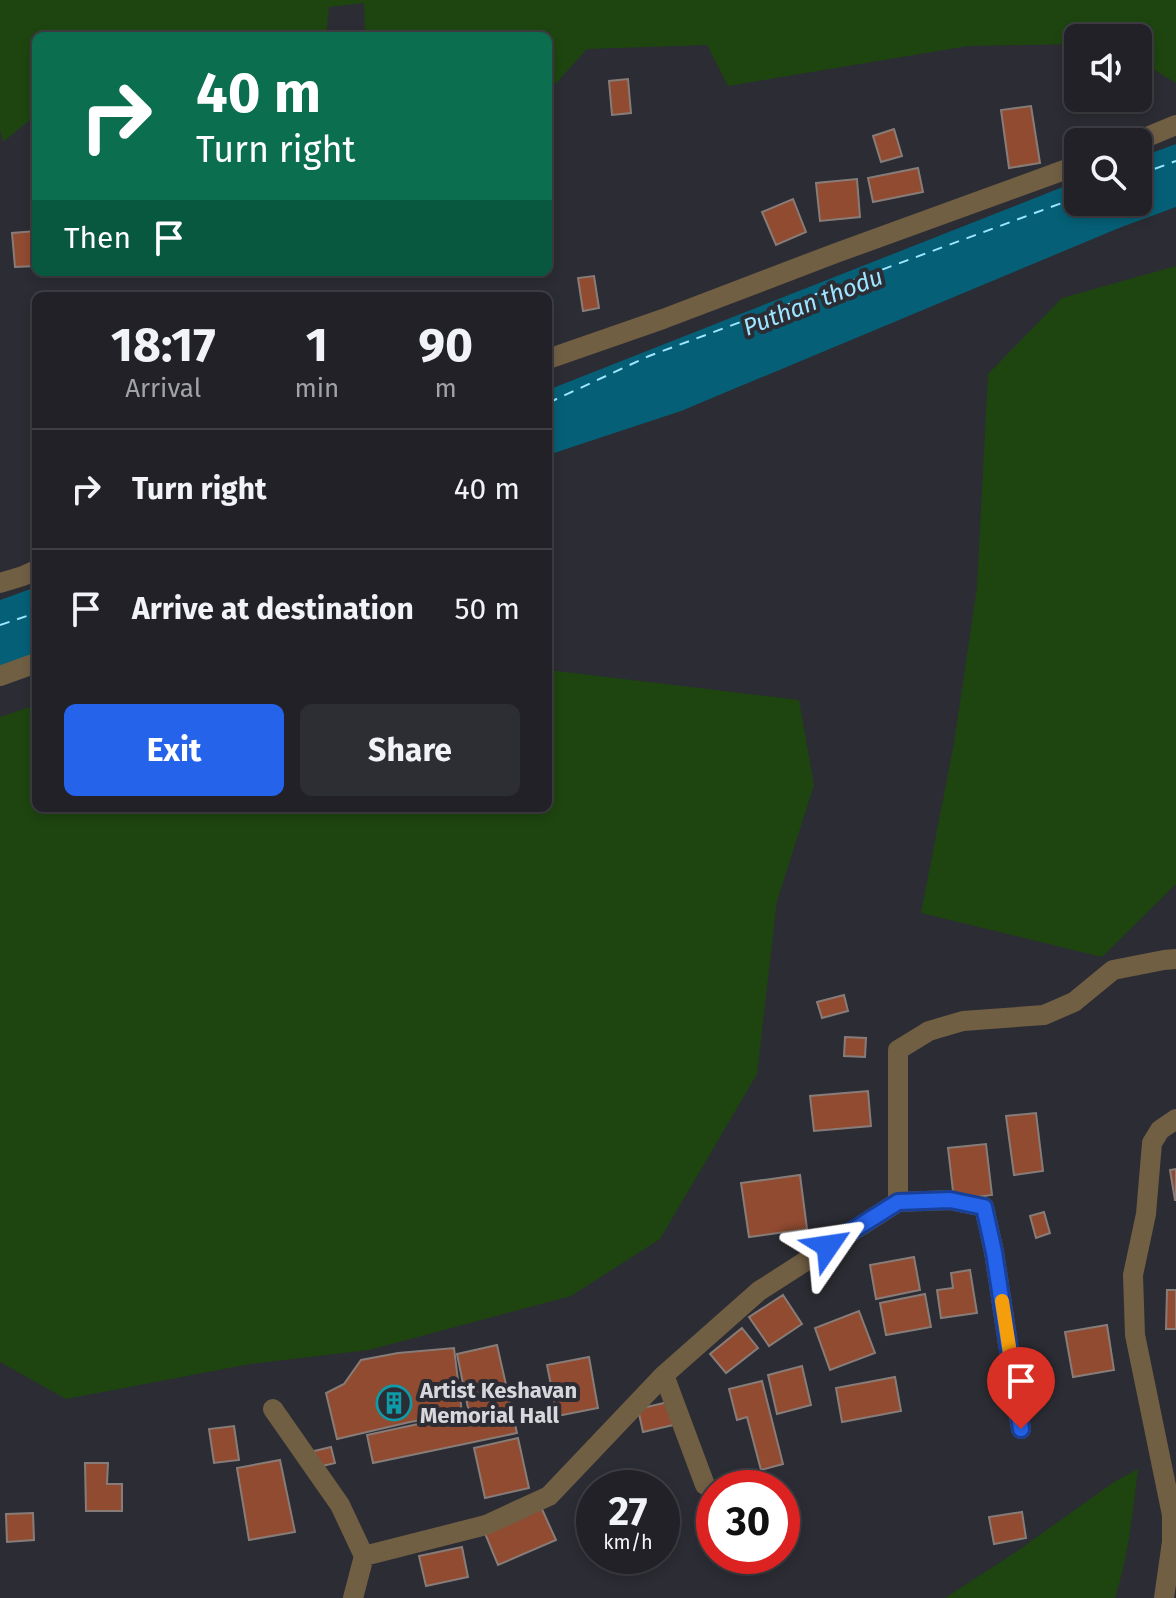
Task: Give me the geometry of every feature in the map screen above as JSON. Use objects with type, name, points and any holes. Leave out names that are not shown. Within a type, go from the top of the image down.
[{"type":"street","points":[[1152,135],[1176,125]]},
{"type":"street","points":[[552,358],[1064,170]]},
{"type":"street","points":[[0,583],[32,572]]},
{"type":"street","points":[[0,676],[32,664]]},
{"type":"street","points":[[898,1202],[898,1050],[929,1031],[963,1021],[1044,1015],[1074,1002],[1113,970],[1176,959]]},
{"type":"street","points":[[1164,1598],[1172,1542],[1172,1515],[1135,1335],[1133,1275],[1146,1214],[1152,1143],[1160,1130],[1176,1119]]},
{"type":"street","points":[[364,1556],[486,1525],[549,1496],[664,1375],[759,1291],[898,1202],[950,1200],[984,1207],[994,1252],[1021,1429]]},
{"type":"street","points":[[664,1375],[699,1470]]},
{"type":"street","points":[[273,1409],[340,1505],[364,1556],[353,1598]]},
{"type":"green space","points":[[0,0],[1176,0],[1176,83],[1152,68],[1152,24],[1064,24],[1064,44],[968,46],[728,86],[707,45],[587,49],[552,88],[552,32],[365,32],[364,3],[329,7],[326,32],[32,32],[32,118],[3,142],[0,130]]},
{"type":"green space","points":[[1176,266],[1176,884],[1102,957],[921,913],[954,743],[977,587],[988,374],[1062,298]]},
{"type":"green space","points":[[552,670],[799,700],[814,785],[777,901],[757,1074],[660,1239],[571,1296],[369,1350],[250,1364],[66,1399],[0,1362],[0,717],[32,706],[32,812],[552,812]]},
{"type":"green space","points":[[1138,1469],[1127,1551],[1115,1598],[945,1598],[1114,1482]]},
{"type":"water","points":[[1176,144],[1176,207],[1152,216],[1152,153]]},
{"type":"water","name":"Puthan thodu","points":[[1064,187],[1064,216],[1152,216],[681,411],[552,454],[552,388]]},
{"type":"water","points":[[32,588],[32,662],[0,674],[0,600]]},
{"type":"building","points":[[628,79],[631,113],[612,115],[609,81]]},
{"type":"building","points":[[1031,106],[1040,163],[1009,168],[1001,110]]},
{"type":"building","points":[[894,129],[902,156],[881,162],[873,136]]},
{"type":"building","points":[[918,168],[923,192],[873,202],[868,178]]},
{"type":"building","points":[[857,179],[860,217],[820,221],[816,183]]},
{"type":"building","points":[[793,199],[806,232],[776,245],[762,212]]},
{"type":"building","points":[[32,231],[32,266],[15,267],[12,233]]},
{"type":"building","points":[[594,276],[599,308],[583,311],[578,278]]},
{"type":"building","points":[[844,995],[848,1011],[822,1018],[817,1002]]},
{"type":"building","points":[[845,1037],[866,1038],[865,1057],[844,1056]]},
{"type":"building","points":[[868,1091],[871,1126],[814,1131],[810,1096]]},
{"type":"building","points":[[1036,1113],[1043,1171],[1014,1175],[1006,1116]]},
{"type":"building","points":[[986,1144],[992,1195],[954,1200],[948,1148]]},
{"type":"building","points":[[1176,1169],[1176,1200],[1175,1200],[1170,1170]]},
{"type":"building","points":[[800,1175],[807,1229],[749,1237],[741,1183]]},
{"type":"building","points":[[1044,1212],[1050,1233],[1036,1238],[1030,1216]]},
{"type":"building","points":[[914,1257],[920,1290],[876,1299],[870,1265]]},
{"type":"building","points":[[970,1270],[977,1313],[941,1318],[937,1290],[953,1288],[951,1273]]},
{"type":"building","points":[[1167,1290],[1176,1290],[1176,1329],[1166,1329]]},
{"type":"building","points":[[925,1294],[931,1327],[886,1335],[880,1303]]},
{"type":"building","points":[[783,1295],[802,1324],[769,1346],[749,1317]]},
{"type":"building","points":[[859,1311],[875,1353],[830,1370],[815,1328]]},
{"type":"building","points":[[1107,1325],[1114,1370],[1073,1377],[1065,1332]]},
{"type":"building","points":[[742,1328],[758,1348],[726,1373],[710,1354]]},
{"type":"building","points":[[497,1345],[517,1433],[373,1463],[367,1435],[469,1413],[457,1354]]},
{"type":"building","name":"Artist Keshavan Memorial Hall","points":[[454,1348],[462,1413],[337,1439],[326,1393],[344,1384],[361,1360]]},
{"type":"building","points":[[589,1357],[598,1408],[557,1416],[547,1365]]},
{"type":"building","points":[[802,1366],[811,1405],[777,1414],[768,1375]]},
{"type":"building","points":[[895,1377],[901,1411],[842,1422],[836,1388]]},
{"type":"building","points":[[762,1381],[783,1464],[761,1470],[747,1417],[737,1420],[729,1389]]},
{"type":"building","points":[[677,1400],[682,1423],[643,1432],[638,1409]]},
{"type":"building","points":[[234,1426],[239,1460],[214,1463],[209,1429]]},
{"type":"building","points":[[518,1438],[529,1488],[485,1498],[474,1448]]},
{"type":"building","points":[[331,1447],[335,1463],[318,1467],[314,1451]]},
{"type":"building","points":[[280,1460],[295,1532],[249,1540],[237,1468]]},
{"type":"building","points":[[85,1463],[108,1463],[107,1484],[122,1484],[122,1511],[86,1511]]},
{"type":"building","points":[[541,1507],[556,1540],[498,1565],[484,1531]]},
{"type":"building","points":[[1022,1512],[1026,1538],[994,1544],[989,1517]]},
{"type":"building","points":[[33,1513],[34,1540],[7,1542],[6,1514]]},
{"type":"building","points":[[462,1547],[468,1577],[426,1586],[419,1556]]},
{"type":"ferry route","points":[[1152,170],[1176,161]]},
{"type":"ferry route","points":[[552,401],[649,356],[1064,202]]},
{"type":"ferry route","points":[[0,625],[32,614]]},
{"type":"slow traffic","points":[[1002,1301],[1014,1379]]},
{"type":"place","name":"Artist Keshavan Memorial Hall","points":[[394,1403]]},
{"type":"route","points":[[828,1246],[898,1202],[950,1200],[984,1207],[994,1252],[1021,1429]]}]
